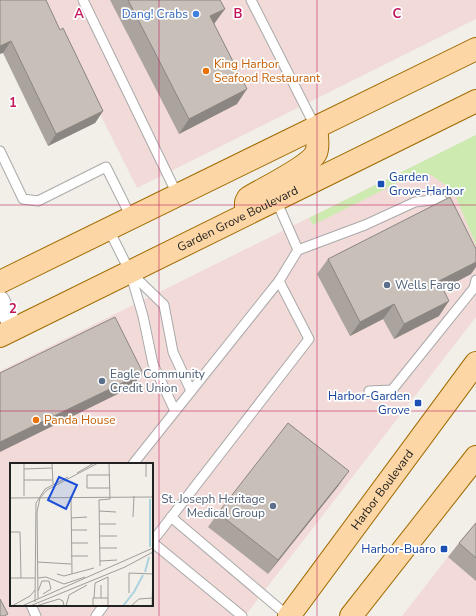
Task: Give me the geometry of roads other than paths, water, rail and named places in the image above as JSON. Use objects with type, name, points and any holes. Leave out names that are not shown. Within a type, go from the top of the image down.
[{"type":"main road","points":[[0,282],[177,194],[316,128],[476,49]]},
{"type":"main road","name":"Garden Grove Boulevard","points":[[7,332],[476,101]]},
{"type":"main road","points":[[247,214],[245,208],[248,198],[300,167],[312,158],[317,147],[316,128]]},
{"type":"main road","name":"Harbor Boulevard","points":[[288,616],[476,364]]},
{"type":"main road","points":[[351,616],[476,457]]},
{"type":"street","points":[[0,300],[7,332]]},
{"type":"lane","points":[[83,0],[177,194]]},
{"type":"lane","points":[[251,0],[316,128]]},
{"type":"lane","points":[[0,151],[23,199],[38,201],[106,167],[131,217]]},
{"type":"lane","points":[[134,463],[278,281],[298,250],[365,225],[416,202],[441,199],[451,210],[454,217]]},
{"type":"lane","points":[[276,200],[298,250]]},
{"type":"lane","points":[[108,228],[130,272],[143,316],[153,364],[175,411]]},
{"type":"lane","points":[[130,272],[164,305],[173,352],[191,391]]},
{"type":"lane","points":[[369,391],[392,390],[474,288],[476,280]]},
{"type":"lane","points":[[153,541],[309,339],[278,281]]},
{"type":"lane","points":[[171,517],[288,616]]},
{"type":"lane","points":[[153,543],[242,616]]},
{"type":"lane","points":[[31,606],[36,616]]},
{"type":"lane","points":[[96,616],[103,606]]},
{"type":"place","name":"Dang! Crabs","points":[[196,14]]},
{"type":"place","name":"King Harbor Seafood Restaurant","points":[[206,71]]},
{"type":"place","name":"Garden Grove-Harbor","points":[[381,184]]},
{"type":"place","name":"Wells Fargo","points":[[387,285]]},
{"type":"place","name":"Eagle Community Credit Union","points":[[102,381]]},
{"type":"place","name":"Harbor-Garden Grove","points":[[418,403]]},
{"type":"place","name":"Panda House","points":[[36,420]]},
{"type":"place","name":"St. Joseph Heritage Medical Group","points":[[273,506]]},
{"type":"place","name":"Harbor-Buaro","points":[[444,549]]}]
